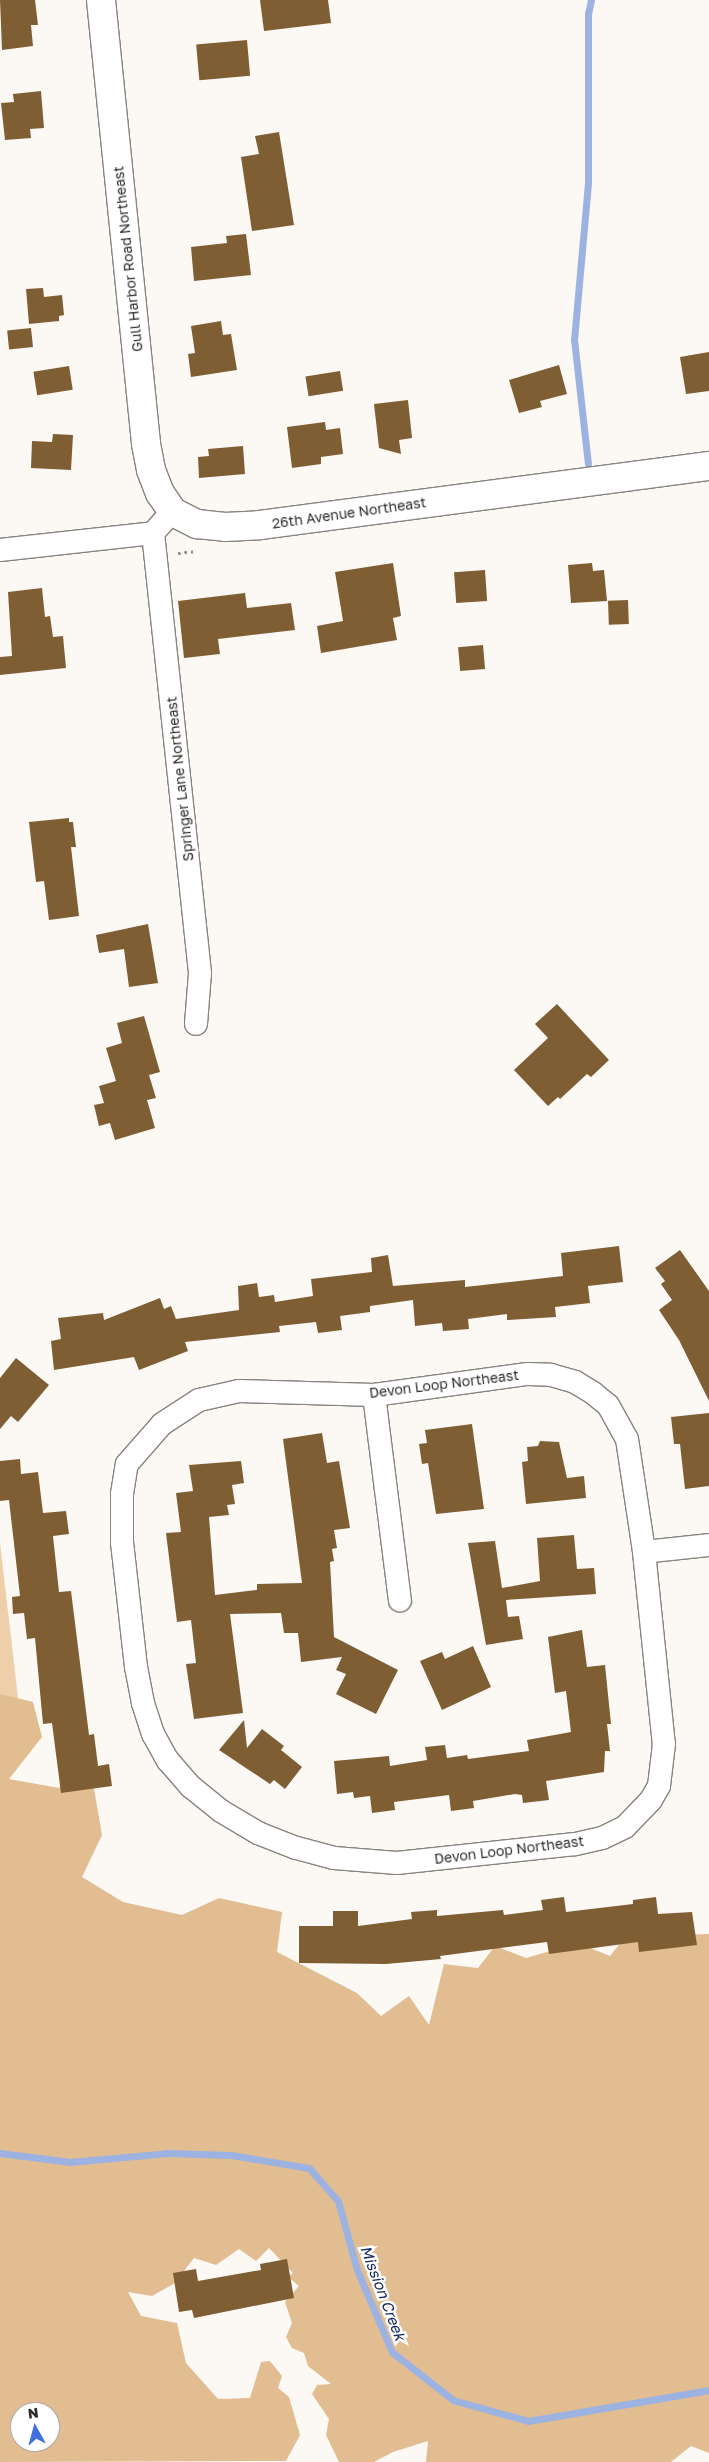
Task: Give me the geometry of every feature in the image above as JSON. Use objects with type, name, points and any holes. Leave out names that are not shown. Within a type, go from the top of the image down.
[{"type":"street","name":"Gull Harbor Road Northeast","points":[[101,0],[146,444],[157,486],[173,512]]},
{"type":"street","name":"26th Avenue Northeast","points":[[173,512],[196,524],[225,527],[260,525],[709,466]]},
{"type":"street","points":[[0,550],[153,533],[173,512]]},
{"type":"street","name":"Springer Lane Northeast","points":[[153,533],[200,973],[196,1024]]},
{"type":"street","name":"Devon Loop Northeast","points":[[528,1374],[551,1375],[581,1386],[608,1405],[627,1439],[644,1552],[664,1744],[659,1786],[651,1800],[626,1827],[575,1844],[397,1863],[334,1858],[296,1848],[236,1820],[191,1786],[168,1761],[153,1734],[143,1703],[136,1667],[122,1543],[122,1494],[127,1464],[162,1424],[199,1400],[239,1391],[374,1394],[528,1374]]},
{"type":"street","points":[[374,1394],[400,1600]]},
{"type":"street","points":[[644,1552],[709,1545]]},
{"type":"shaded area","points":[[0,1543],[19,1706],[0,1708]]},
{"type":"shaded area","points":[[0,1694],[33,1702],[42,1737],[9,1779],[59,1788],[63,1780],[93,1783],[102,1835],[82,1877],[123,1902],[182,1915],[219,1898],[282,1912],[277,1952],[357,1993],[381,2016],[409,1996],[429,2025],[444,1964],[478,1968],[495,1946],[526,1958],[578,1943],[610,1956],[625,1937],[709,1934],[709,2453],[691,2446],[671,2462],[426,2462],[428,2441],[393,2452],[374,2462],[339,2462],[326,2435],[329,2419],[312,2394],[317,2385],[331,2384],[308,2366],[304,2353],[292,2348],[286,2337],[292,2323],[285,2302],[299,2286],[288,2277],[293,2273],[269,2248],[256,2261],[239,2249],[216,2265],[194,2258],[175,2283],[152,2296],[128,2292],[141,2316],[177,2323],[186,2363],[218,2399],[250,2398],[261,2362],[270,2361],[282,2376],[278,2388],[289,2397],[300,2435],[286,2461],[0,2462]]},
{"type":"building","points":[[0,0],[35,0],[38,25],[31,25],[33,46],[2,50]]},
{"type":"building","points":[[260,0],[328,0],[331,23],[264,31]]},
{"type":"building","points":[[247,40],[250,76],[199,80],[196,44]]},
{"type":"building","points":[[41,91],[44,128],[30,129],[31,138],[5,140],[1,103],[14,102],[13,94]]},
{"type":"building","points":[[279,132],[294,225],[252,231],[241,157],[259,154],[255,136]]},
{"type":"building","points":[[246,234],[251,275],[194,281],[191,247],[227,243],[226,236]]},
{"type":"building","points":[[43,288],[44,297],[62,295],[64,315],[59,316],[59,321],[29,324],[26,289]]},
{"type":"building","points":[[221,321],[223,335],[231,334],[237,370],[191,377],[188,354],[195,353],[191,326]]},
{"type":"building","points":[[31,328],[33,347],[9,349],[7,331]]},
{"type":"building","points":[[709,352],[709,391],[686,394],[680,357]]},
{"type":"building","points":[[559,365],[567,394],[540,401],[542,407],[519,413],[509,380]]},
{"type":"building","points":[[69,366],[73,390],[37,395],[33,372]]},
{"type":"building","points":[[340,371],[343,391],[309,396],[305,376]]},
{"type":"building","points":[[408,400],[412,438],[399,440],[401,454],[379,448],[374,404]]},
{"type":"building","points":[[325,422],[326,430],[340,428],[343,454],[321,457],[321,464],[292,468],[287,427]]},
{"type":"building","points":[[53,434],[73,435],[71,470],[31,468],[32,441],[52,442]]},
{"type":"building","points":[[243,446],[245,474],[199,478],[198,457],[209,456],[208,449]]},
{"type":"building","points":[[393,563],[401,616],[393,618],[397,640],[321,653],[317,626],[343,621],[335,572]]},
{"type":"building","points":[[592,563],[593,571],[604,570],[607,601],[571,603],[568,565]]},
{"type":"building","points":[[485,570],[487,601],[456,603],[454,572]]},
{"type":"building","points":[[42,588],[45,617],[50,616],[53,637],[63,636],[66,668],[0,675],[0,657],[12,656],[8,592]]},
{"type":"building","points":[[245,593],[247,608],[291,603],[295,630],[218,639],[220,654],[184,658],[178,601]]},
{"type":"building","points":[[628,600],[629,624],[609,625],[608,601]]},
{"type":"building","points":[[483,645],[485,669],[460,671],[458,647]]},
{"type":"building","points":[[69,818],[69,822],[73,822],[76,847],[71,847],[79,916],[49,920],[44,881],[36,882],[29,822]]},
{"type":"building","points":[[148,924],[158,983],[129,987],[124,949],[99,953],[96,935]]},
{"type":"building","points":[[557,1004],[609,1060],[591,1077],[587,1074],[560,1099],[558,1097],[548,1106],[514,1070],[548,1038],[535,1024]]},
{"type":"building","points":[[144,1016],[160,1072],[149,1075],[156,1098],[147,1100],[155,1128],[115,1140],[110,1123],[99,1126],[94,1105],[104,1103],[99,1086],[116,1081],[106,1048],[122,1043],[117,1023]]},
{"type":"building","points":[[619,1246],[623,1282],[588,1286],[590,1303],[555,1307],[556,1317],[507,1320],[507,1314],[468,1319],[469,1329],[443,1331],[442,1323],[415,1326],[413,1300],[370,1306],[370,1312],[340,1316],[342,1330],[318,1333],[316,1322],[279,1326],[280,1332],[185,1342],[188,1351],[139,1370],[134,1357],[54,1370],[51,1341],[61,1339],[58,1318],[103,1313],[104,1320],[160,1298],[164,1309],[171,1306],[176,1319],[239,1310],[238,1286],[257,1283],[259,1297],[274,1295],[275,1302],[313,1296],[311,1279],[372,1272],[371,1258],[388,1255],[393,1286],[465,1280],[465,1287],[563,1276],[561,1253]]},
{"type":"building","points":[[680,1250],[709,1291],[709,1401],[679,1340],[659,1310],[672,1300],[661,1284],[665,1281],[655,1268]]},
{"type":"building","points":[[16,1358],[49,1385],[18,1422],[11,1416],[0,1429],[0,1378]]},
{"type":"building","points":[[709,1413],[709,1486],[685,1489],[680,1444],[674,1444],[671,1417]]},
{"type":"building","points":[[472,1424],[484,1509],[436,1514],[428,1463],[422,1464],[419,1444],[427,1443],[425,1430]]},
{"type":"building","points":[[322,1433],[327,1463],[339,1461],[350,1528],[334,1530],[337,1548],[332,1549],[334,1561],[330,1562],[334,1637],[398,1670],[376,1714],[336,1694],[346,1674],[336,1670],[342,1657],[301,1662],[298,1633],[284,1633],[281,1613],[230,1614],[243,1713],[194,1719],[186,1664],[196,1663],[191,1620],[177,1622],[166,1533],[181,1532],[176,1493],[193,1491],[189,1465],[241,1461],[244,1483],[232,1485],[235,1504],[227,1505],[229,1515],[209,1517],[215,1595],[257,1590],[257,1584],[302,1583],[283,1439]]},
{"type":"building","points":[[540,1441],[559,1442],[567,1478],[584,1476],[586,1498],[526,1504],[522,1462],[528,1461],[527,1447],[538,1446]]},
{"type":"building","points":[[20,1459],[21,1474],[38,1472],[43,1513],[66,1511],[69,1534],[53,1536],[59,1592],[71,1591],[89,1735],[94,1734],[98,1766],[109,1764],[112,1786],[61,1793],[52,1723],[43,1724],[35,1638],[27,1639],[24,1613],[13,1614],[12,1597],[20,1596],[9,1500],[0,1501],[0,1461]]},
{"type":"building","points":[[574,1535],[577,1569],[594,1568],[596,1594],[506,1600],[508,1617],[519,1616],[523,1639],[486,1645],[468,1543],[495,1541],[502,1588],[540,1581],[537,1538]]},
{"type":"building","points":[[582,1630],[587,1667],[605,1665],[611,1724],[607,1724],[610,1751],[605,1751],[604,1772],[546,1781],[549,1800],[523,1803],[522,1795],[515,1794],[473,1801],[474,1808],[451,1811],[449,1795],[394,1802],[395,1810],[372,1813],[370,1796],[354,1798],[353,1792],[337,1794],[334,1761],[389,1756],[390,1766],[427,1760],[425,1747],[445,1745],[447,1758],[467,1755],[468,1759],[529,1751],[527,1740],[571,1732],[566,1691],[555,1693],[548,1637]]},
{"type":"building","points":[[473,1646],[491,1687],[442,1710],[420,1661],[442,1652],[445,1659]]},
{"type":"building","points":[[244,1720],[247,1748],[262,1729],[284,1746],[281,1750],[302,1767],[285,1789],[274,1780],[270,1784],[219,1750]]},
{"type":"building","points":[[564,1897],[566,1912],[633,1904],[633,1900],[656,1897],[658,1914],[692,1912],[697,1945],[639,1952],[638,1942],[549,1954],[547,1942],[440,1956],[441,1959],[386,1964],[299,1963],[299,1926],[333,1926],[333,1911],[358,1911],[358,1926],[412,1919],[411,1912],[437,1910],[437,1916],[503,1910],[504,1915],[543,1910],[541,1900]]},
{"type":"building","points":[[287,2259],[294,2298],[194,2318],[192,2310],[179,2312],[173,2273],[196,2269],[198,2281],[261,2270],[260,2264]]},
{"type":"waterway","points":[[588,464],[574,340],[588,182],[588,14],[591,0]]},
{"type":"waterway","name":"Mission Creek","points":[[0,2153],[70,2162],[168,2153],[231,2155],[309,2168],[338,2201],[357,2270],[392,2352],[453,2400],[528,2421],[709,2390]]}]
